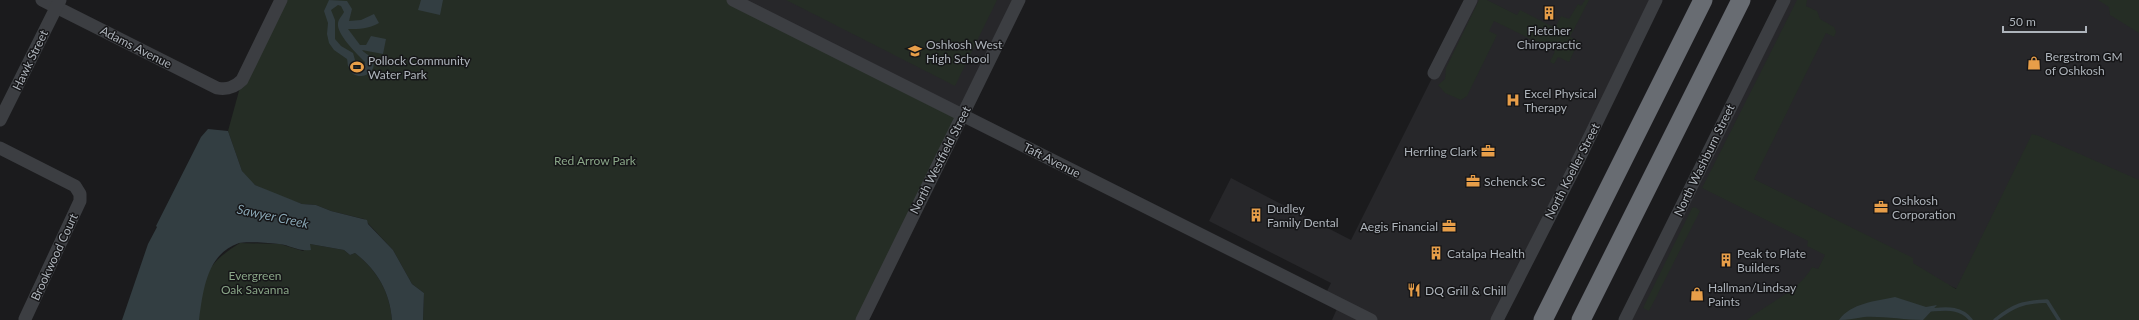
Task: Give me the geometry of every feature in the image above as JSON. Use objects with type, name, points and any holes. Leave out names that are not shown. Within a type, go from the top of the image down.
[{"type":"highway","points":[[1543,320],[1703,0]]},
{"type":"highway","points":[[1581,320],[1741,0]]},
{"type":"street","name":"Adams Avenue","points":[[42,0],[58,4],[217,88],[232,88],[242,80],[281,0]]},
{"type":"street","name":"Taft Avenue","points":[[733,0],[1371,320]]},
{"type":"street","name":"North Westfield Street","points":[[862,320],[1019,0]]},
{"type":"street","points":[[1434,73],[1471,0]]},
{"type":"street","name":"North Koeller Street","points":[[1497,320],[1575,167],[1656,0]]},
{"type":"street","name":"North Washburn Street","points":[[1625,320],[1784,0]]},
{"type":"street","name":"Hawk Street","points":[[0,120],[58,4]]},
{"type":"street","name":"Brookwood Court","points":[[0,148],[75,186],[80,194],[80,201],[25,319]]},
{"type":"shaded area","name":"Oshkosh West High School","points":[[733,0],[1021,0],[963,115]]},
{"type":"shaded area","points":[[1471,0],[1656,0],[1497,320],[1332,320],[1339,304],[1324,297],[1331,283],[1209,221],[1231,178],[1351,240]]},
{"type":"shaded area","points":[[1784,0],[2139,0],[2139,320],[1988,302],[1858,247],[1842,320],[1625,320]]},
{"type":"green space","name":"Red Arrow Park","points":[[281,0],[733,0],[963,115],[862,320],[423,320],[424,293],[412,284],[393,250],[364,219],[331,211],[316,205],[302,204],[279,196],[255,185],[246,178],[242,171],[228,131],[242,80]]},
{"type":"green space","points":[[786,0],[997,0],[955,86]]},
{"type":"green space","points":[[1479,0],[1487,0],[1517,15],[1520,10],[1555,28],[1561,16],[1569,19],[1578,4],[1581,6],[1585,0],[1589,0],[1570,37],[1579,41],[1569,62],[1558,57],[1554,64],[1550,62],[1555,51],[1494,21],[1489,31],[1497,35],[1467,96],[1461,100],[1445,93],[1438,85],[1445,79],[1446,68]]},
{"type":"green space","points":[[1797,0],[1807,0],[1806,6],[1817,11],[1820,19],[1834,27],[1836,32],[1834,37],[1826,33],[1754,179],[1913,258],[1913,263],[1956,289],[2032,134],[2039,136],[2139,180],[2139,320],[1747,320],[1791,290],[1812,267],[1818,269],[1825,255],[1807,246],[1808,241],[1702,188]]},
{"type":"green space","points":[[2098,0],[2139,0],[2139,33],[2110,15],[2109,7]]},
{"type":"green space","points":[[1695,207],[1700,211],[1649,311],[1643,308],[1692,208]]},
{"type":"green space","name":"Evergreen Oak Savanna","points":[[240,243],[280,244],[303,251],[310,244],[344,250],[350,255],[355,253],[370,267],[381,282],[391,310],[392,320],[198,320],[202,291],[206,276],[218,259]]},
{"type":"water","points":[[329,0],[347,1],[352,9],[349,21],[361,20],[374,14],[379,23],[364,28],[348,29],[360,45],[366,45],[371,36],[386,39],[383,54],[362,50],[371,57],[373,61],[374,66],[369,73],[360,76],[352,73],[348,67],[347,59],[334,50],[329,43],[327,34],[328,23],[324,11]],"holes":[[[338,5],[341,6],[344,12],[338,21],[338,28],[348,44],[365,62],[363,69],[357,67],[353,53],[341,46],[335,39],[335,20],[331,10]]]},
{"type":"water","points":[[421,0],[443,0],[440,15],[418,10]]},
{"type":"water","points":[[208,129],[228,131],[242,171],[255,185],[302,204],[316,205],[331,211],[367,220],[368,224],[393,250],[412,284],[424,293],[423,320],[392,320],[391,310],[381,282],[370,267],[355,253],[350,255],[344,250],[310,244],[311,250],[307,250],[279,244],[247,242],[239,243],[228,248],[219,256],[213,265],[205,286],[199,320],[122,320],[148,244],[157,227],[156,226],[201,137]]},
{"type":"water","points":[[1895,297],[1926,307],[1937,305],[1923,320],[1864,317],[1839,320],[1844,314],[1857,306]]},
{"type":"waterway","name":"Sawyer Creek","points":[[1995,320],[2019,305],[2031,302],[2047,301],[2059,320]]},
{"type":"waterway","name":"Sawyer Creek","points":[[1929,310],[1957,310],[1962,312],[1971,320]]},
{"type":"place","name":"Fletcher Chiropractic","points":[[1549,13]]},
{"type":"place","name":"Oshkosh West High School","points":[[915,51]]},
{"type":"place","name":"Bergstrom GM of Oshkosh","points":[[2034,63]]},
{"type":"place","name":"Pollock Community Water Park","points":[[357,67]]},
{"type":"place","name":"Excel Physical Therapy","points":[[1513,100]]},
{"type":"place","name":"Herrling Clark","points":[[1488,151]]},
{"type":"place","name":"Schenck SC","points":[[1473,181]]},
{"type":"place","name":"Oshkosh Corporation","points":[[1881,207]]},
{"type":"place","name":"Dudley Family Dental","points":[[1256,215]]},
{"type":"place","name":"Aegis Financial","points":[[1449,226]]},
{"type":"place","name":"Catalpa Health","points":[[1436,253]]},
{"type":"place","name":"Peak to Plate Builders","points":[[1726,260]]},
{"type":"place","name":"DQ Grill & Chill","points":[[1414,290]]},
{"type":"place","name":"Hallman/Lindsay Paints","points":[[1697,294]]}]
